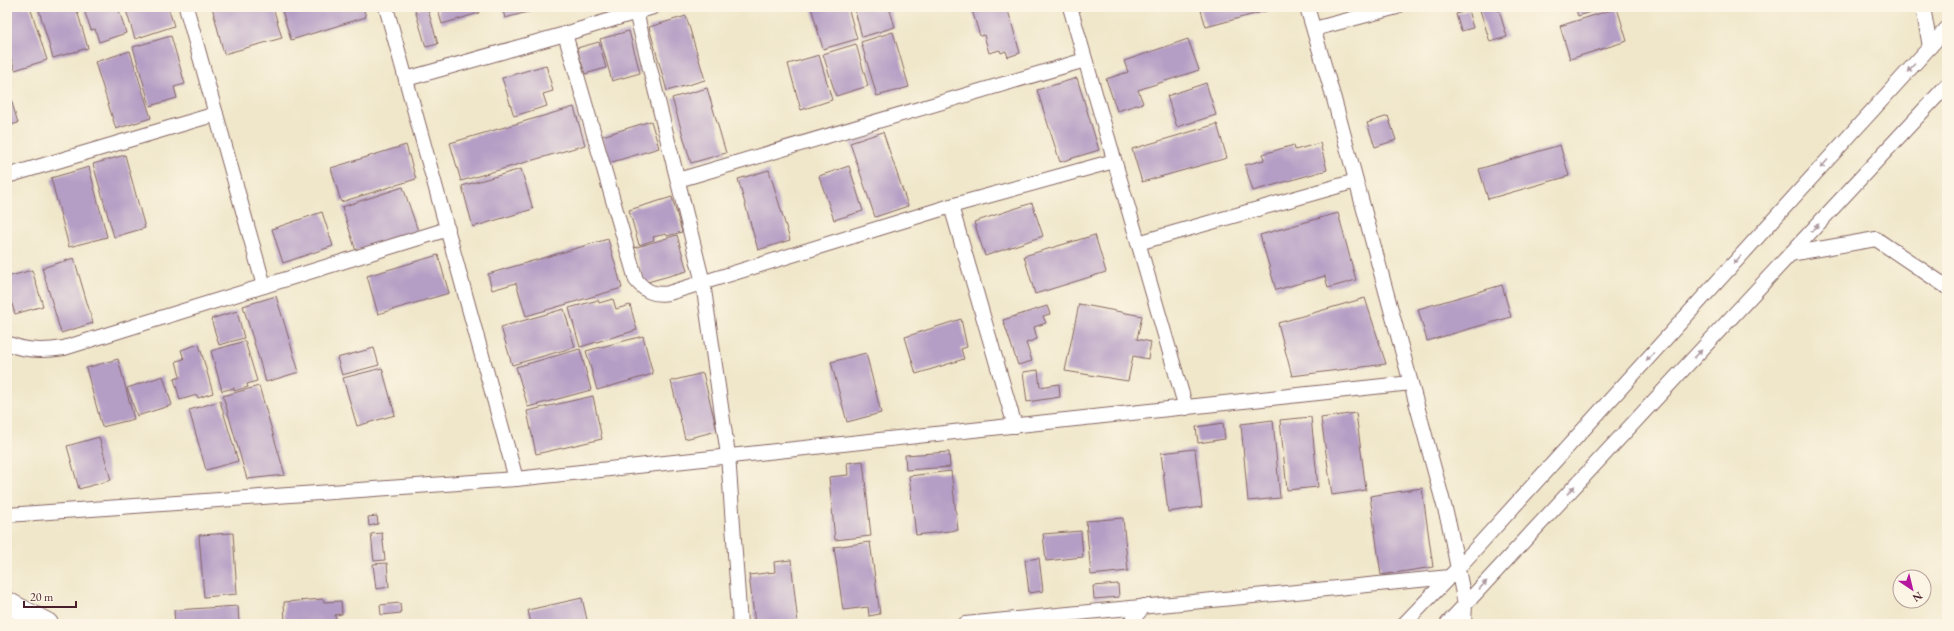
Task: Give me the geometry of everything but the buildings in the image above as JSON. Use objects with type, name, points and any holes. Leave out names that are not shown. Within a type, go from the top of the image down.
[{"type":"main road","points":[[7,602],[47,624]]},
{"type":"street","points":[[186,7],[264,286]]},
{"type":"street","points":[[386,7],[516,479]]},
{"type":"street","points":[[406,79],[565,34],[653,7]]},
{"type":"street","points":[[1070,7],[1186,408]]},
{"type":"street","points":[[1307,7],[1449,524],[1454,572],[1465,604],[1464,624]]},
{"type":"street","points":[[1314,29],[1396,7]]},
{"type":"street","points":[[1923,7],[1930,47]]},
{"type":"street","points":[[636,12],[703,283],[728,455],[740,624]]},
{"type":"street","points":[[1404,624],[1454,572],[1947,28]]},
{"type":"street","points":[[565,34],[636,280],[648,291],[661,294],[703,283],[951,206],[1114,161]]},
{"type":"street","points":[[678,180],[1085,60]]},
{"type":"street","points":[[1447,624],[1947,85]]},
{"type":"street","points":[[7,176],[216,114]]},
{"type":"street","points":[[1138,243],[1356,181]]},
{"type":"street","points":[[951,206],[1015,426]]},
{"type":"street","points":[[7,343],[24,349],[39,351],[64,348],[448,230]]},
{"type":"street","points":[[1790,254],[1876,239],[1947,287]]},
{"type":"street","points":[[7,515],[516,479],[728,455],[1186,408],[1411,383]]},
{"type":"street","points":[[965,624],[1454,572]]},
{"type":"street","points":[[1129,624],[1144,606]]}]
